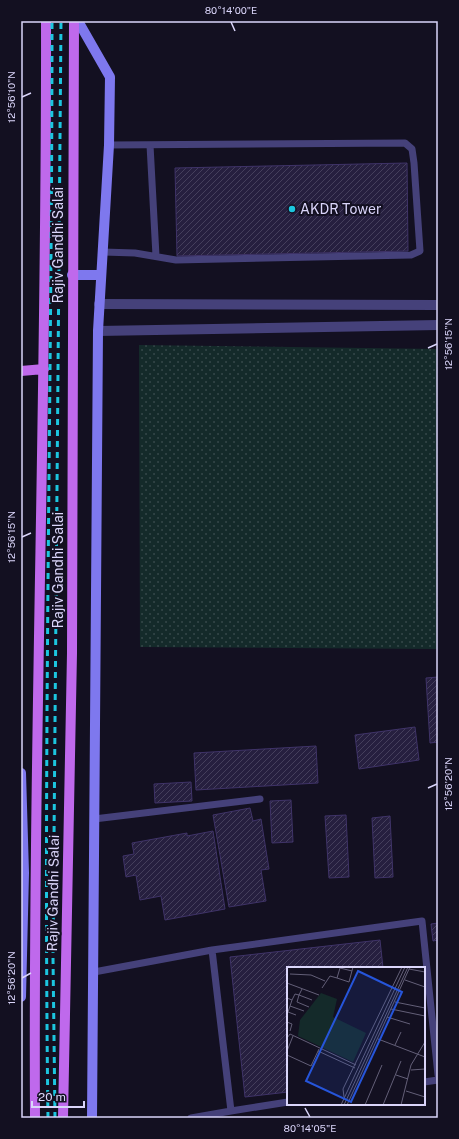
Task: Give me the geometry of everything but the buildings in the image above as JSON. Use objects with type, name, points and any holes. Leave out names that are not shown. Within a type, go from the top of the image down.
[{"type":"main road","name":"Rajiv Gandhi Salai","points":[[35,1118],[35,928],[44,369],[46,21]]},
{"type":"main road","name":"Rajiv Gandhi Salai","points":[[63,1118],[72,653],[74,21]]},
{"type":"main road","points":[[21,371],[44,369]]},
{"type":"street","points":[[78,21],[110,77],[110,145],[98,331],[92,1118]]},
{"type":"street","points":[[72,275],[101,275]]},
{"type":"street","points":[[99,304],[438,305]]},
{"type":"street","points":[[98,331],[438,325]]},
{"type":"street","points":[[21,773],[23,873],[21,997]]},
{"type":"lane","points":[[103,252],[135,253],[176,260],[411,255],[420,251],[414,163],[412,149],[405,143],[110,145]]},
{"type":"lane","points":[[150,145],[156,256]]},
{"type":"lane","points":[[94,819],[260,799]]},
{"type":"lane","points":[[94,972],[212,950],[422,922],[438,1075]]},
{"type":"lane","points":[[212,950],[231,1111]]},
{"type":"lane","points":[[425,1082],[438,1080]]},
{"type":"lane","points":[[191,1118],[287,1102]]},
{"type":"green space","points":[[139,345],[438,349],[438,649],[140,647]]},
{"type":"railway","points":[[48,1118],[47,707],[52,21]]},
{"type":"railway","points":[[55,1118],[53,957],[61,21]]},
{"type":"place","name":"AKDR Tower","points":[[292,209]]}]
